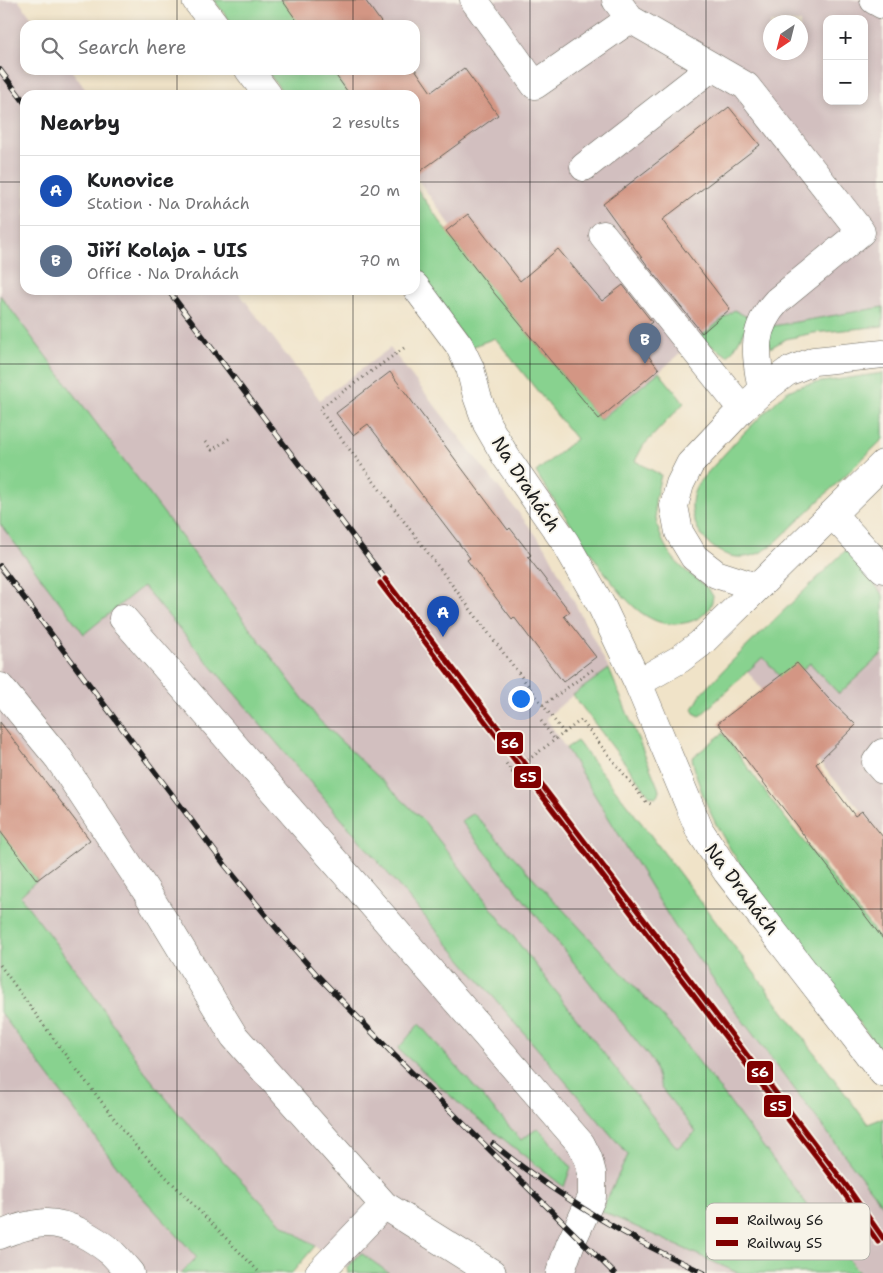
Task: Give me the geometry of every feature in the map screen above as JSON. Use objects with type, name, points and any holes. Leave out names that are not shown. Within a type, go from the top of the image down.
[{"type":"street","points":[[196,0],[211,20]]},
{"type":"street","points":[[474,0],[535,85],[623,9],[712,67],[746,86],[861,232],[777,300],[766,312],[760,325],[757,344],[757,362],[762,391]]},
{"type":"street","points":[[874,0],[883,5]]},
{"type":"street","points":[[584,167],[712,67]]},
{"type":"street","points":[[253,75],[264,90]]},
{"type":"street","points":[[603,235],[742,409]]},
{"type":"street","name":"Na Drahách","points":[[420,293],[459,345],[470,368],[487,424],[506,457],[570,551],[602,606],[638,683],[700,831],[727,872],[883,1073]]},
{"type":"street","points":[[756,587],[716,574],[694,557],[679,532],[674,506],[680,484],[690,464],[742,409],[787,372],[801,365],[814,362],[883,354]]},
{"type":"street","points":[[638,683],[680,659],[700,644],[883,464]]},
{"type":"street","points":[[832,514],[883,569]]},
{"type":"street","points":[[124,618],[581,1144],[588,1158],[592,1173],[592,1197],[570,1245],[560,1273]]},
{"type":"street","points":[[0,687],[59,759],[146,892],[234,1036],[384,1205],[492,1273]]},
{"type":"street","points":[[883,753],[876,762],[883,770]]},
{"type":"street","points":[[319,1273],[384,1205]]},
{"type":"street","points":[[0,1235],[24,1227],[45,1223],[59,1224],[94,1240],[113,1254],[130,1273]]},
{"type":"path","points":[[404,348],[319,409],[564,733]]},
{"type":"path","points":[[205,442],[212,450],[230,438]]},
{"type":"path","points":[[543,705],[622,648]]},
{"type":"path","points":[[505,762],[512,772],[581,720],[646,802],[662,805],[686,798]]},
{"type":"path","points":[[541,721],[556,740]]},
{"type":"path","points":[[0,965],[64,1053],[134,1144],[260,1273]]},
{"type":"shaded area","points":[[0,0],[18,0],[33,20],[20,20],[20,75],[75,75],[86,90],[20,90],[20,295],[241,295],[320,400],[390,348],[546,548],[609,669],[573,695],[546,718],[594,792],[674,925],[740,1017],[883,1206],[883,1273],[354,1273],[282,1224],[178,1113],[144,1071],[84,981],[20,896],[0,829]]},
{"type":"shaded area","points":[[299,0],[883,0],[883,307],[767,327],[734,310],[600,420],[545,355],[420,183],[420,90],[415,90],[415,75],[420,75],[420,20],[304,20]]},
{"type":"shaded area","points":[[883,547],[883,832],[881,834],[812,754],[747,671]]},
{"type":"shaded area","points":[[0,990],[246,1273],[0,1273]]},
{"type":"green space","points":[[214,0],[296,0],[299,20],[229,20]]},
{"type":"green space","points":[[270,75],[336,75],[346,90],[281,90]]},
{"type":"green space","points":[[420,193],[481,276],[600,420],[659,372],[684,403],[643,446],[635,461],[661,475],[655,502],[656,521],[666,548],[678,564],[704,585],[713,596],[711,605],[702,616],[689,622],[670,624],[645,616],[628,601],[583,542],[536,472],[576,439],[495,338],[471,347],[420,278]]},
{"type":"green space","points":[[0,295],[319,720],[424,821],[677,1148],[696,1132],[661,1088],[653,1062],[461,821],[473,813],[674,1029],[806,1203],[706,1203],[706,1259],[601,1211],[628,1155],[143,586],[84,634],[0,524]]},
{"type":"green space","points":[[883,307],[883,326],[813,333],[786,339],[770,348],[767,327]]},
{"type":"green space","points":[[734,310],[751,319],[728,356],[699,338]]},
{"type":"green space","points":[[883,373],[883,439],[776,542],[761,552],[744,557],[722,553],[705,539],[698,529],[692,507],[693,494],[699,482],[739,438],[786,392],[808,384]]},
{"type":"green space","points":[[847,549],[867,561],[861,568],[883,595],[883,653],[839,694],[810,663],[786,684],[763,657],[700,716],[694,713],[693,709],[702,693],[728,665]]},
{"type":"green space","points":[[609,669],[658,787],[659,791],[656,797],[650,796],[573,695]]},
{"type":"green space","points":[[723,733],[778,809],[883,942],[883,1053],[763,896],[725,841],[715,822],[698,780],[692,758]]},
{"type":"green space","points":[[577,741],[643,825],[868,1124],[883,1118],[883,1206],[740,1017],[674,925],[566,748]]},
{"type":"green space","points":[[0,829],[37,880],[20,896],[84,981],[144,1071],[178,1113],[282,1224],[315,1246],[292,1273],[181,1273],[197,1257],[132,1186],[0,1012]]},
{"type":"green space","points":[[419,1024],[521,1140],[538,1128],[571,1167],[564,1187],[464,1108],[398,1049]]},
{"type":"green space","points":[[361,1253],[389,1273],[348,1273],[347,1268]]},
{"type":"green space","points":[[709,1260],[849,1260],[859,1273],[738,1273]]},
{"type":"building","points":[[282,0],[365,0],[379,20],[296,20]]},
{"type":"building","points":[[464,68],[498,115],[420,171],[420,90],[346,90],[336,75],[419,75],[431,92]]},
{"type":"building","points":[[729,107],[760,145],[662,220],[730,309],[702,333],[647,265],[603,204]]},
{"type":"building","points":[[468,214],[520,281],[558,249],[602,301],[623,285],[652,322],[633,337],[659,369],[599,419],[495,294],[446,231]]},
{"type":"building","points":[[390,372],[508,530],[510,528],[531,555],[528,557],[570,612],[564,616],[596,657],[563,682],[514,617],[512,619],[467,560],[470,558],[368,424],[353,435],[336,413]]},
{"type":"building","points":[[797,663],[828,698],[856,725],[816,764],[855,816],[862,811],[883,837],[883,939],[718,723]]},
{"type":"building","points":[[0,722],[90,840],[37,880],[0,831]]},
{"type":"railway","points":[[0,70],[20,96]]},
{"type":"railway","points":[[172,295],[385,579]]},
{"type":"railway","points":[[0,566],[225,865],[282,935],[318,976],[393,1054],[614,1273]]},
{"type":"railway","points":[[493,1144],[542,1181],[594,1215],[648,1246],[704,1273]]},
{"type":"rail line","name":"S6","points":[[385,579],[859,1203]]},
{"type":"rail line","name":"S5","points":[[380,583],[851,1203]]},
{"type":"rail line","name":"S6","points":[[870,1219],[883,1238]]},
{"type":"rail line","name":"S5","points":[[870,1231],[878,1242]]},
{"type":"place","name":"Jiří Kolaja - UIS","points":[[645,364]]},
{"type":"place","name":"Kunovice","points":[[443,637]]}]
